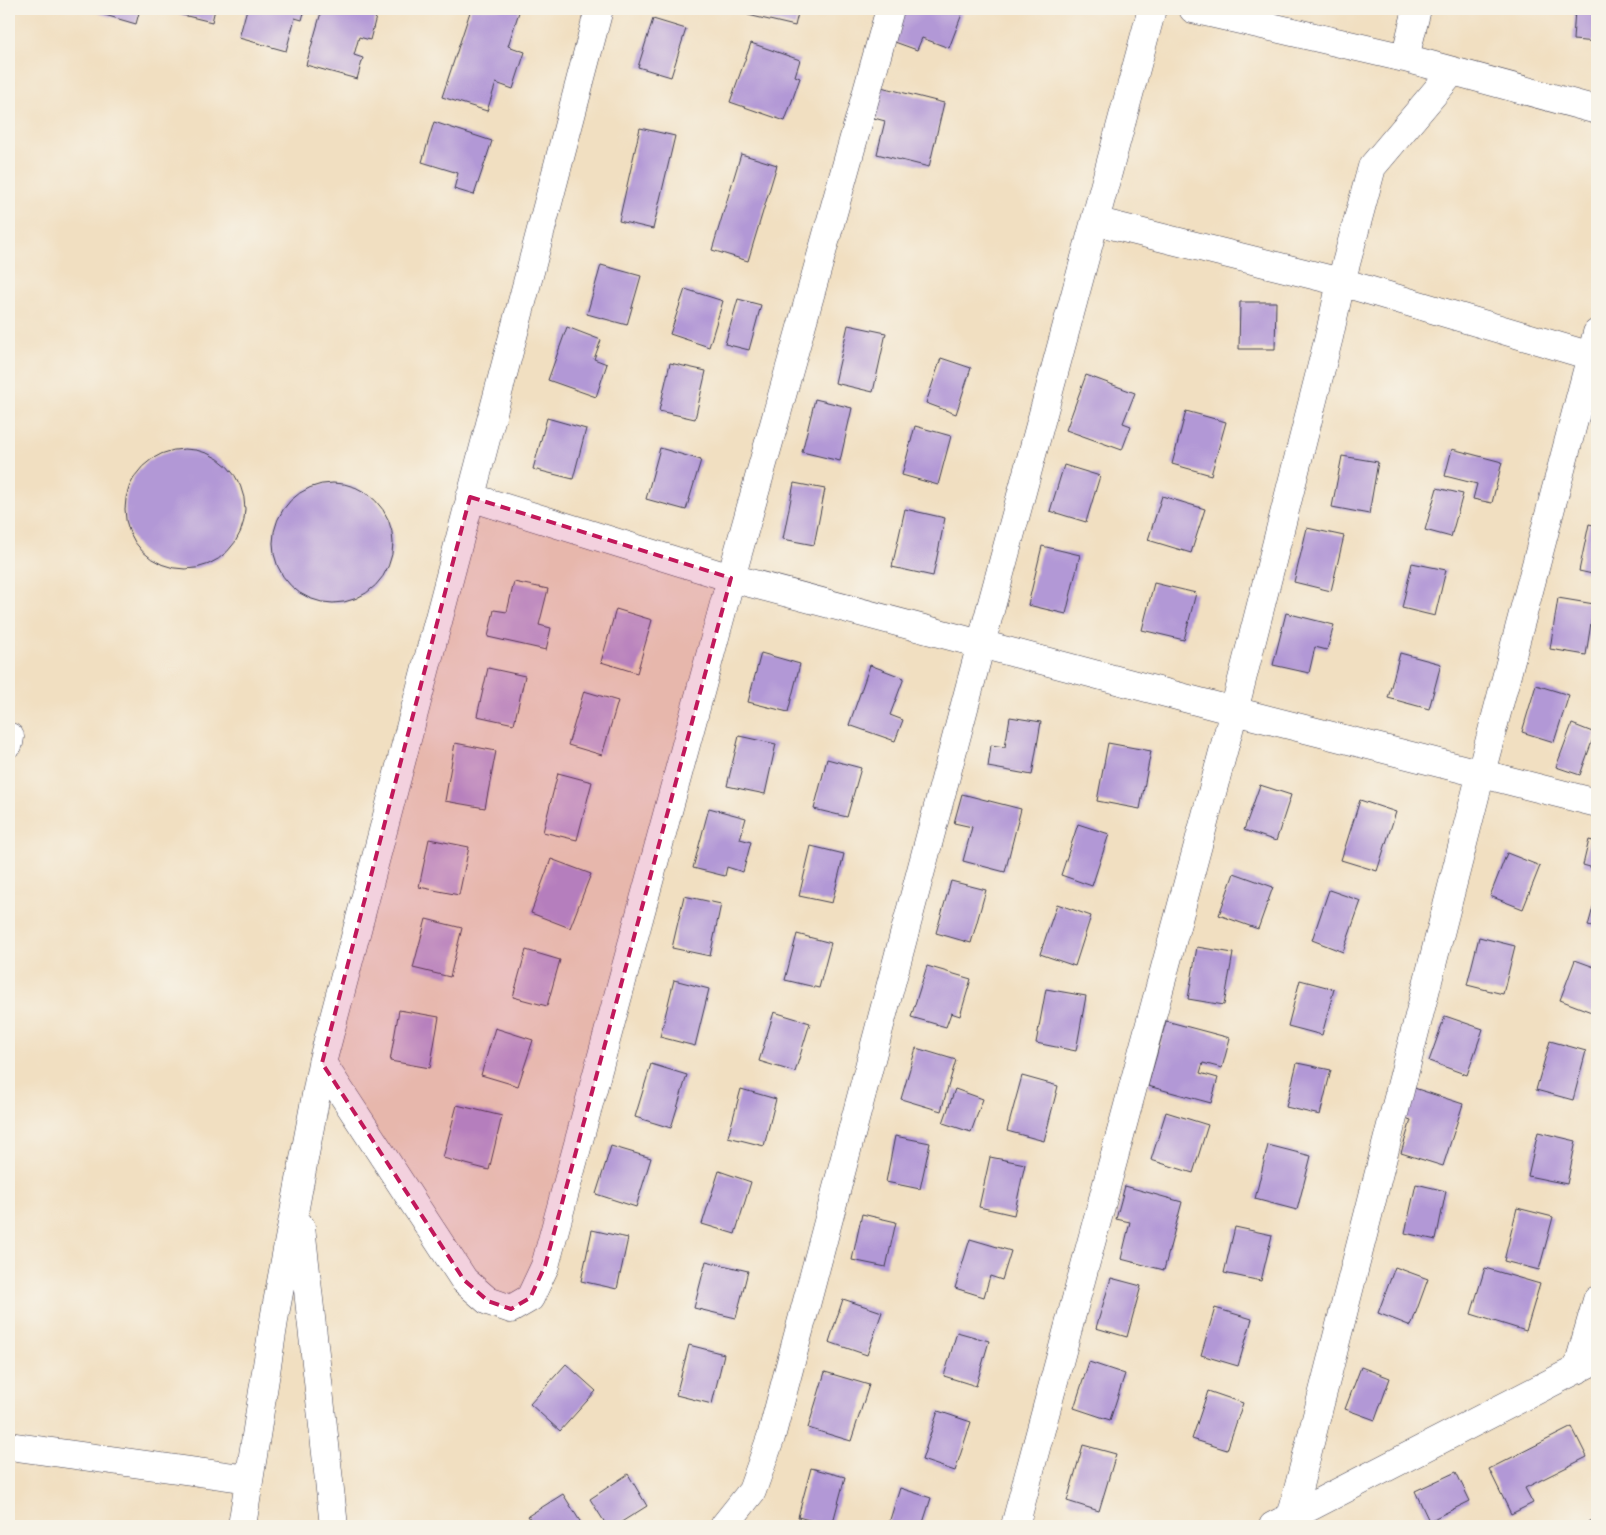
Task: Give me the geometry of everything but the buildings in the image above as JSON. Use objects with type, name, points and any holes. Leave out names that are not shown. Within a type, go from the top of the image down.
[{"type":"street","points":[[242,1526],[275,1314],[322,1063],[599,9]]},
{"type":"street","points":[[322,1063],[464,1280],[488,1301],[511,1309],[530,1298],[545,1266],[731,578],[890,9]]},
{"type":"street","points":[[724,1526],[752,1491],[771,1437],[981,644],[1152,9]]},
{"type":"street","points":[[1193,9],[1405,58],[1597,110]]},
{"type":"street","points":[[1405,58],[1417,9]]},
{"type":"street","points":[[1015,1526],[1234,711],[1329,337],[1341,282],[1372,167],[1453,72]]},
{"type":"street","points":[[1095,221],[1594,344],[1282,1522]]},
{"type":"street","points":[[470,497],[731,578],[1234,711],[1597,803]]},
{"type":"street","points":[[297,1198],[334,1526]]},
{"type":"street","points":[[1282,1522],[1587,1365],[1597,1300]]},
{"type":"street","points":[[9,1446],[249,1479]]},
{"type":"highlighted area","points":[[470,497],[731,578],[545,1266],[530,1298],[511,1309],[488,1301],[464,1280],[322,1063]]}]
